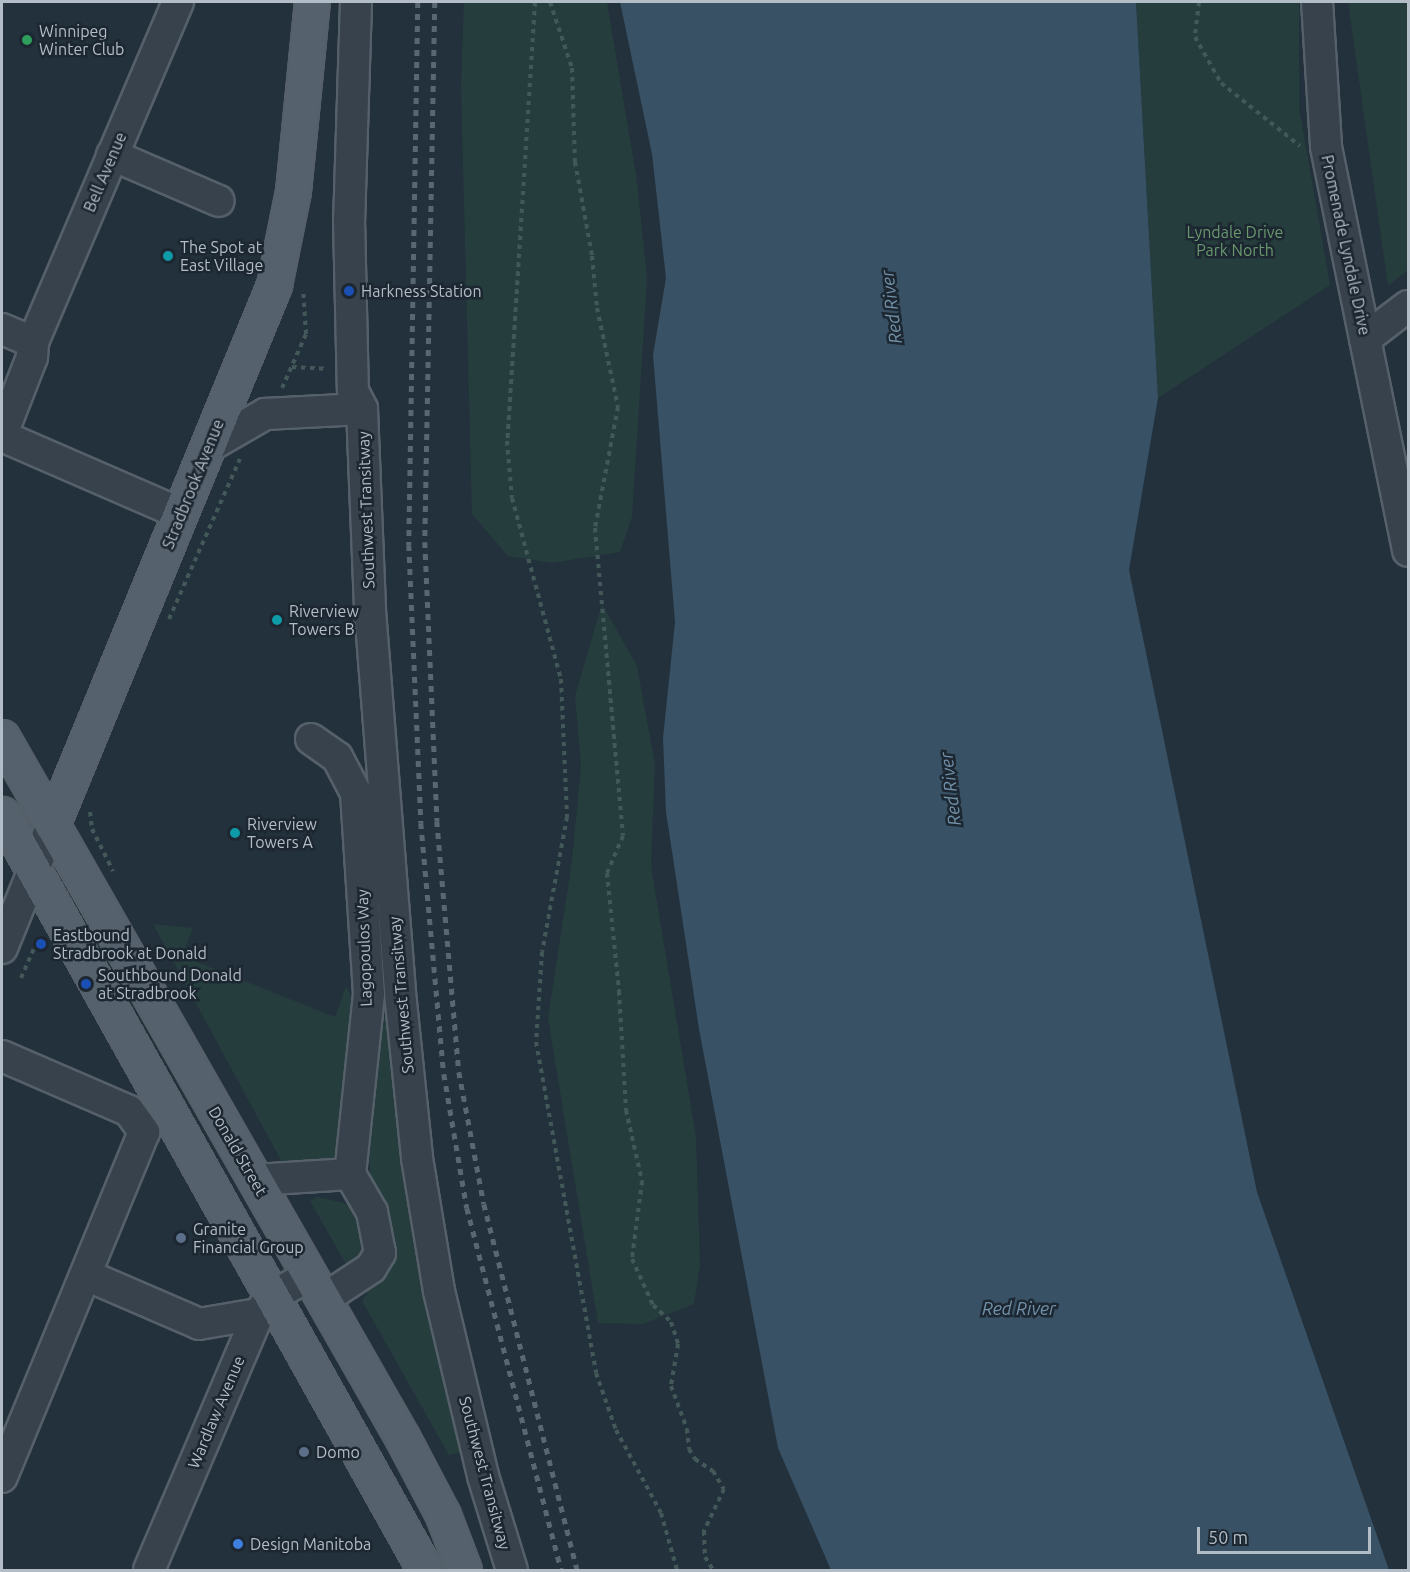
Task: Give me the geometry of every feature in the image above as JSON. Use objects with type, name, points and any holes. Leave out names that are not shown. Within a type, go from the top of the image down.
[{"type":"main road","name":"Stradbrook Avenue","points":[[52,825],[274,285],[293,191],[312,2]]},
{"type":"main road","name":"Donald Street","points":[[2,736],[317,1287],[443,1515],[464,1570]]},
{"type":"main road","points":[[2,814],[266,1305],[425,1570]]},
{"type":"street","name":"Bell Avenue","points":[[2,435],[32,357],[33,342],[178,2]]},
{"type":"street","name":"Promenade Lyndale Drive","points":[[1317,2],[1326,147],[1365,339],[1401,485],[1408,551]]},
{"type":"street","name":"Southwest Transitway","points":[[352,5],[349,219],[353,391],[362,409],[370,610],[401,1002],[417,1158],[439,1291],[483,1476],[512,1570]]},
{"type":"street","points":[[112,155],[219,201]]},
{"type":"street","points":[[1365,339],[1408,306]]},
{"type":"street","points":[[2,329],[33,342]]},
{"type":"street","points":[[208,447],[265,414],[362,409]]},
{"type":"street","points":[[2,435],[181,514]]},
{"type":"street","name":"Lagopoulos Way","points":[[311,739],[337,757],[357,793],[369,994],[350,1174]]},
{"type":"street","name":"Stradbrook Avenue","points":[[2,948],[32,869],[52,825]]},
{"type":"street","points":[[347,850],[362,879]]},
{"type":"street","points":[[2,1056],[129,1111],[144,1132],[2,1477]]},
{"type":"street","points":[[86,1275],[199,1324],[266,1305],[371,1268],[380,1253],[372,1212],[350,1174],[255,1180]]},
{"type":"street","name":"Wardlaw Avenue","points":[[149,1570],[266,1305]]},
{"type":"path","points":[[535,2],[507,441],[512,498],[561,679],[567,817],[542,952],[536,1042],[596,1373],[616,1430],[661,1513],[677,1570]]},
{"type":"path","points":[[550,2],[572,68],[575,162],[592,256],[597,308],[618,407],[595,528],[623,836],[607,873],[620,992],[626,1110],[642,1181],[632,1259],[653,1305],[671,1322],[678,1344],[671,1386],[687,1429],[689,1449],[694,1459],[713,1471],[724,1489],[704,1532],[705,1557],[713,1570]]},
{"type":"path","points":[[1199,2],[1195,37],[1221,83],[1305,150],[1326,147]]},
{"type":"path","points":[[292,367],[335,371]]},
{"type":"path","points":[[168,623],[245,448]]},
{"type":"path","points":[[89,815],[93,805]]},
{"type":"path","points":[[21,978],[44,925]]},
{"type":"green space","points":[[464,2],[607,2],[637,181],[647,279],[632,517],[620,552],[552,563],[508,556],[472,514],[461,86]]},
{"type":"green space","name":"Lyndale Drive Park North","points":[[1136,2],[1299,2],[1299,107],[1330,285],[1158,398]]},
{"type":"green space","points":[[1348,2],[1408,2],[1408,270],[1388,286]]},
{"type":"green space","points":[[602,604],[637,666],[655,765],[651,866],[696,1137],[700,1265],[694,1304],[643,1324],[598,1323],[548,1018],[572,861],[581,766],[575,696]]},
{"type":"green space","points":[[153,924],[193,928],[182,956],[335,1017],[346,986],[354,1002],[340,1153],[329,1163],[283,1164]]},
{"type":"green space","points":[[388,1017],[416,1260],[461,1452],[449,1455],[362,1301],[381,1272],[369,1161],[378,1020]]},
{"type":"green space","points":[[318,1197],[344,1203],[355,1210],[371,1247],[351,1273],[310,1201]]},
{"type":"water","name":"Red River","points":[[620,2],[1136,2],[1158,398],[1129,570],[1257,1192],[1389,1570],[831,1570],[778,1448],[699,1029],[666,812],[663,738],[675,622],[653,355],[666,278],[652,154]]},
{"type":"railway","points":[[418,2],[409,545],[421,823],[444,1074],[467,1208],[561,1570]]},
{"type":"railway","points":[[435,2],[425,542],[437,821],[459,1072],[484,1204],[577,1570]]},
{"type":"place","name":"Winnipeg Winter Club","points":[[27,40]]},
{"type":"place","name":"The Spot at East Village","points":[[168,256]]},
{"type":"place","name":"Harkness Station","points":[[349,291]]},
{"type":"place","name":"Riverview Towers B","points":[[277,620]]},
{"type":"place","name":"Riverview Towers A","points":[[235,833]]},
{"type":"place","name":"Eastbound Stradbrook at Donald","points":[[41,944]]},
{"type":"place","name":"Southbound Donald at Stradbrook","points":[[86,984]]},
{"type":"place","name":"Granite Financial Group","points":[[181,1238]]},
{"type":"place","name":"Domo","points":[[304,1452]]},
{"type":"place","name":"Design Manitoba","points":[[238,1544]]}]
